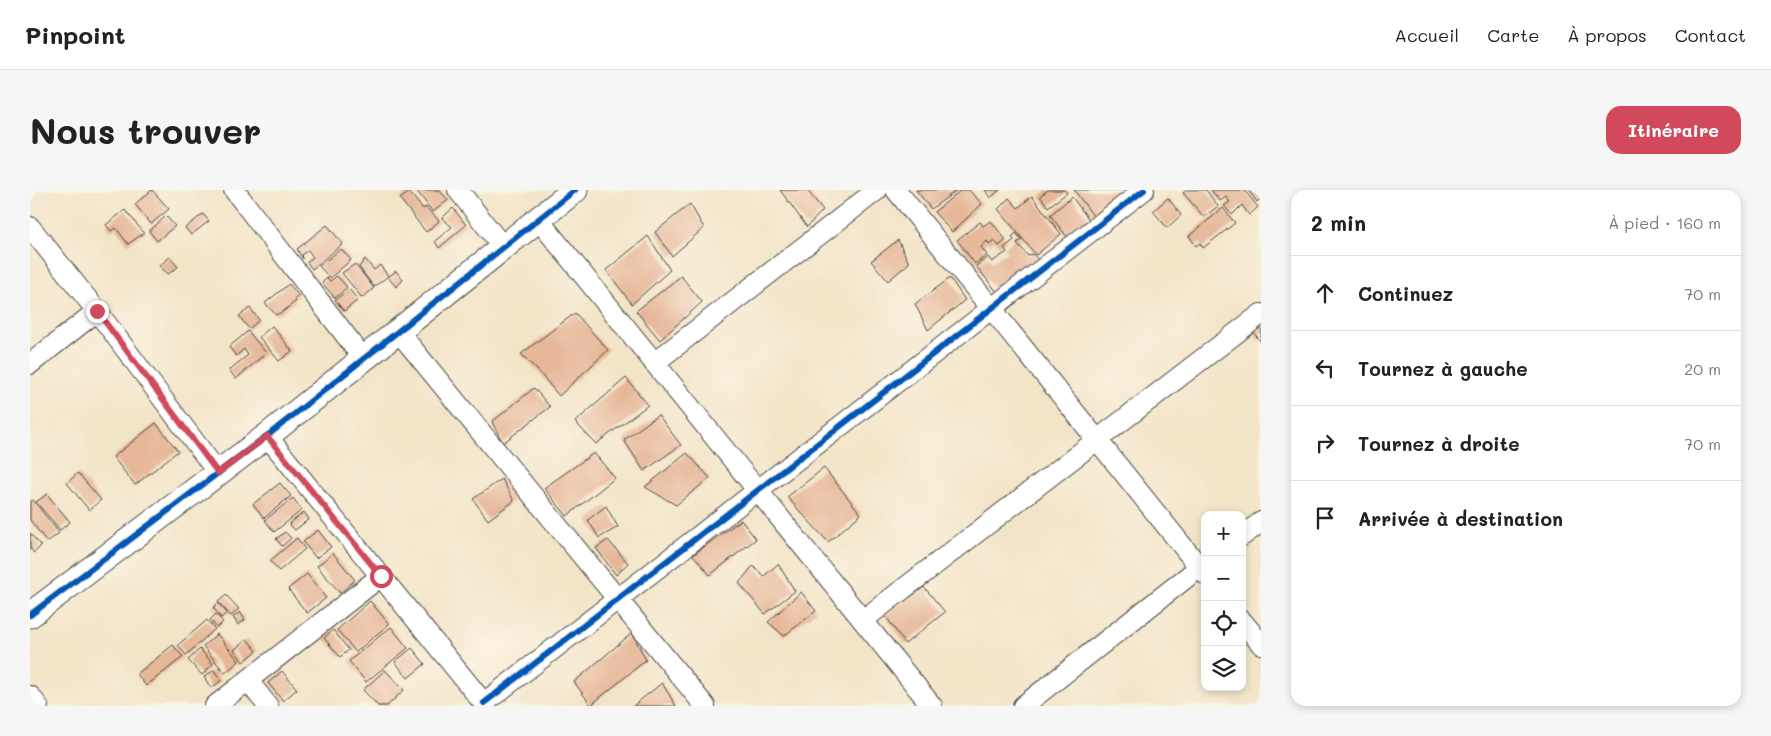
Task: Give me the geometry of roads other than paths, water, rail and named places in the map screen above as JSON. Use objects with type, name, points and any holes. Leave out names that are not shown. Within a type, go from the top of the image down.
[{"type":"street","points":[[234,190],[363,358]]},
{"type":"street","points":[[458,190],[502,246]]},
{"type":"street","points":[[30,615],[267,436],[502,246],[575,190]]},
{"type":"street","points":[[654,363],[877,190]]},
{"type":"street","points":[[896,190],[1097,440],[1201,566]]},
{"type":"street","points":[[267,436],[485,705],[1144,190]]},
{"type":"street","points":[[538,218],[932,706]]},
{"type":"street","points":[[30,226],[97,311],[218,473]]},
{"type":"street","points":[[30,364],[97,311]]},
{"type":"street","points":[[863,620],[1261,314]]},
{"type":"street","points":[[398,331],[705,706]]},
{"type":"street","points":[[1246,533],[1261,522]]},
{"type":"street","points":[[1023,706],[1201,570]]},
{"type":"street","points":[[215,706],[381,576]]},
{"type":"street","points":[[1246,626],[1261,644]]},
{"type":"street","points":[[248,681],[268,706]]},
{"type":"street","points":[[30,696],[38,706]]}]
